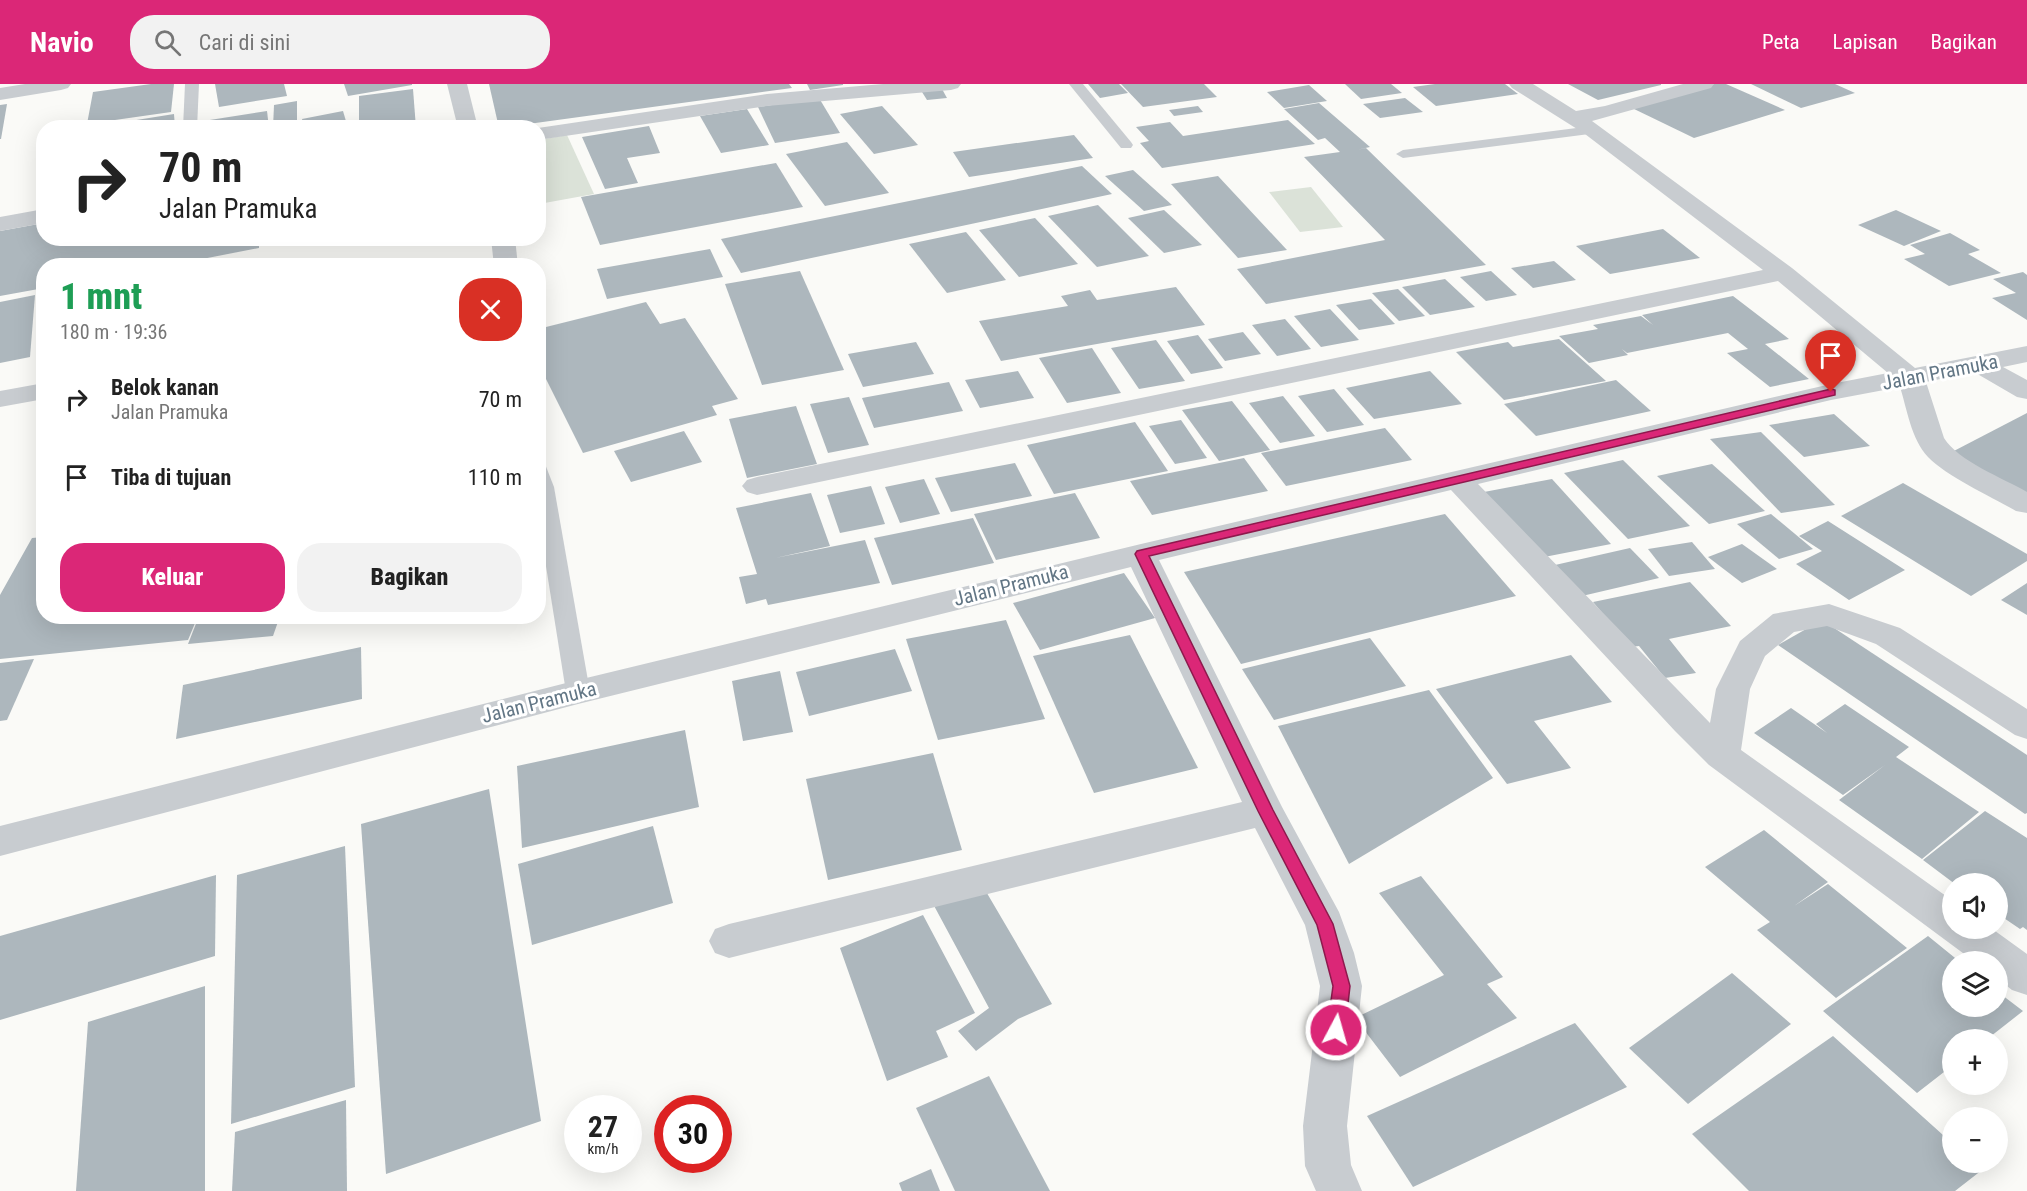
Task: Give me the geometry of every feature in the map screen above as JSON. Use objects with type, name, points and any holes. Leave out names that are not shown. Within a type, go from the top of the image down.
[{"type":"street","points":[[0,94],[62,84]]},
{"type":"street","points":[[457,84],[466,120]]},
{"type":"street","points":[[546,133],[767,100],[951,84]]},
{"type":"street","points":[[1519,84],[1582,124],[1783,273],[1911,378],[1930,438],[1938,451],[1956,464],[2027,504]]},
{"type":"street","points":[[1582,124],[1607,112],[1704,84]]},
{"type":"street","points":[[0,224],[36,217]]},
{"type":"street","points":[[757,486],[1783,273]]},
{"type":"street","name":"Jalan Pramuka","points":[[0,841],[578,692],[1141,554],[1831,392],[2027,354]]},
{"type":"street","points":[[1979,364],[2027,391]]},
{"type":"street","points":[[0,399],[36,392]]},
{"type":"street","points":[[1458,480],[1679,713],[1722,754],[1942,915]]},
{"type":"street","points":[[1141,554],[1265,811],[1325,924],[1341,986],[1325,1126],[1328,1166],[1339,1191]]},
{"type":"street","points":[[1722,754],[1733,688],[1752,649],[1785,622],[1829,615],[1888,636],[2027,726]]},
{"type":"street","points":[[729,941],[1265,811]]},
{"type":"street","points":[[1975,939],[2027,977]]},
{"type":"lane","points":[[190,120],[192,84]]},
{"type":"lane","points":[[1076,84],[1126,145]]},
{"type":"lane","points":[[1403,154],[1582,124]]},
{"type":"lane","points":[[546,499],[578,692]]},
{"type":"shaded area","points":[[567,135],[594,194],[546,203],[546,139]]},
{"type":"shaded area","points":[[1311,187],[1343,227],[1300,232],[1269,192]]},
{"type":"building","points":[[151,84],[174,84],[171,112],[115,120],[88,120],[93,92]]},
{"type":"building","points":[[215,84],[284,84],[287,96],[219,107]]},
{"type":"building","points":[[344,84],[412,84],[412,85],[348,96]]},
{"type":"building","points":[[489,84],[789,84],[792,88],[546,122],[497,120]]},
{"type":"building","points":[[807,84],[843,84],[843,85],[810,90]]},
{"type":"building","points":[[1088,84],[1119,84],[1128,93],[1100,98]]},
{"type":"building","points":[[1121,84],[1204,84],[1217,97],[1143,107]]},
{"type":"building","points":[[1345,84],[1391,84],[1402,93],[1361,99]]},
{"type":"building","points":[[1435,84],[1505,84],[1518,94],[1436,106],[1413,87]]},
{"type":"building","points":[[1568,84],[1661,84],[1661,85],[1598,100]]},
{"type":"building","points":[[1714,84],[1726,84],[1785,110],[1694,138],[1632,108]]},
{"type":"building","points":[[1751,84],[1835,84],[1855,93],[1801,108]]},
{"type":"building","points":[[1309,85],[1327,101],[1284,108],[1267,92]]},
{"type":"building","points":[[413,89],[415,120],[359,120],[359,96]]},
{"type":"building","points":[[942,89],[947,98],[927,100],[922,92]]},
{"type":"building","points":[[819,98],[840,133],[775,143],[758,107]]},
{"type":"building","points":[[1405,98],[1423,112],[1380,118],[1363,104]]},
{"type":"building","points":[[297,101],[297,120],[273,120],[274,105]]},
{"type":"building","points":[[1319,103],[1370,147],[1356,150],[1366,148],[1486,265],[1266,304],[1237,269],[1385,240],[1304,157],[1340,152],[1325,138],[1318,140],[1284,109]]},
{"type":"building","points":[[7,104],[1,139],[0,139],[0,105]]},
{"type":"building","points":[[882,106],[918,145],[874,154],[840,114]]},
{"type":"building","points":[[1198,106],[1203,112],[1174,116],[1169,110]]},
{"type":"building","points":[[747,109],[769,145],[721,153],[700,116]]},
{"type":"building","points":[[267,111],[268,120],[210,120]]},
{"type":"building","points":[[343,111],[346,120],[302,120]]},
{"type":"building","points":[[174,114],[174,120],[136,120]]},
{"type":"building","points":[[1288,120],[1315,144],[1162,168],[1140,143],[1149,141],[1136,127],[1170,122],[1183,136]]},
{"type":"building","points":[[649,126],[660,153],[627,158],[638,183],[605,189],[582,137]]},
{"type":"building","points":[[1074,135],[1093,158],[969,177],[953,152]]},
{"type":"building","points":[[847,142],[889,193],[825,206],[786,154]]},
{"type":"building","points":[[776,163],[803,207],[600,245],[581,197]]},
{"type":"building","points":[[1082,166],[1112,194],[741,273],[721,239]]},
{"type":"building","points":[[1133,170],[1172,205],[1144,211],[1105,176]]},
{"type":"building","points":[[1218,176],[1287,250],[1238,258],[1171,184]]},
{"type":"building","points":[[1098,205],[1149,256],[1097,267],[1048,216]]},
{"type":"building","points":[[1164,210],[1202,245],[1164,253],[1128,218]]},
{"type":"building","points":[[1896,210],[1941,231],[1904,246],[1858,225]]},
{"type":"building","points":[[1035,218],[1078,264],[1019,277],[979,230]]},
{"type":"building","points":[[36,224],[36,246],[259,246],[259,248],[207,258],[36,258],[36,289],[0,296],[0,231]]},
{"type":"building","points":[[1663,229],[1700,258],[1610,274],[1576,246]]},
{"type":"building","points":[[966,232],[1006,280],[947,293],[909,244]]},
{"type":"building","points":[[1950,233],[1980,250],[1968,254],[2001,273],[1949,286],[1904,259],[1925,254],[1910,245]]},
{"type":"building","points":[[710,249],[723,277],[607,299],[597,269]]},
{"type":"building","points":[[1554,261],[1576,280],[1533,288],[1511,268]]},
{"type":"building","points":[[800,271],[844,370],[762,385],[725,284]]},
{"type":"building","points":[[1491,271],[1517,295],[1486,301],[1460,277]]},
{"type":"building","points":[[2023,272],[2027,275],[2027,320],[1992,298],[2016,293],[1993,279]]},
{"type":"building","points":[[1445,279],[1475,307],[1430,315],[1402,287]]},
{"type":"building","points":[[1176,287],[1205,325],[1001,361],[979,321],[1068,306],[1061,296],[1090,290],[1097,300]]},
{"type":"building","points":[[1398,289],[1425,316],[1399,321],[1372,293]]},
{"type":"building","points":[[35,295],[30,357],[0,363],[0,302]]},
{"type":"building","points":[[1733,296],[1789,339],[1765,344],[1809,379],[1770,387],[1727,353],[1748,349],[1728,333],[1627,353],[1622,349],[1628,355],[1589,363],[1559,336],[1598,329],[1593,325],[1641,316],[1653,325],[1642,315]]},
{"type":"building","points":[[1371,299],[1395,324],[1359,330],[1336,305]]},
{"type":"building","points":[[646,302],[660,324],[685,318],[738,399],[712,406],[717,415],[583,453],[546,379],[546,327]]},
{"type":"building","points":[[1330,309],[1359,340],[1321,347],[1294,316]]},
{"type":"building","points":[[1285,319],[1311,349],[1277,356],[1252,325]]},
{"type":"building","points":[[1243,332],[1261,354],[1225,361],[1208,339]]},
{"type":"building","points":[[1198,335],[1223,368],[1191,374],[1167,341]]},
{"type":"building","points":[[1559,339],[1606,381],[1504,400],[1456,352],[1508,342],[1513,347]]},
{"type":"building","points":[[1156,340],[1185,381],[1139,389],[1111,348]]},
{"type":"building","points":[[916,342],[934,374],[863,387],[848,354]]},
{"type":"building","points":[[1092,348],[1121,393],[1067,403],[1039,358]]},
{"type":"building","points":[[1018,371],[1034,398],[980,408],[965,380]]},
{"type":"building","points":[[1430,371],[1462,404],[1374,419],[1346,388]]},
{"type":"building","points":[[1616,380],[1651,411],[1536,436],[1504,404]]},
{"type":"building","points":[[949,382],[963,411],[874,428],[862,398]]},
{"type":"building","points":[[1334,389],[1364,425],[1327,432],[1298,396]]},
{"type":"building","points":[[1283,396],[1315,436],[1280,443],[1249,403]]},
{"type":"building","points":[[849,397],[869,445],[828,453],[810,404]]},
{"type":"building","points":[[1232,401],[1270,450],[1219,461],[1182,410]]},
{"type":"building","points":[[796,406],[817,464],[747,478],[729,419]]},
{"type":"building","points":[[2027,413],[2027,495],[1950,453]]},
{"type":"building","points":[[1834,414],[1870,446],[1804,457],[1769,425]]},
{"type":"building","points":[[1181,420],[1207,458],[1175,464],[1149,426]]},
{"type":"building","points":[[1135,422],[1168,471],[1054,494],[1027,445]]},
{"type":"building","points":[[1385,428],[1412,460],[1286,486],[1261,453]]},
{"type":"building","points":[[684,431],[702,462],[631,482],[614,451]]},
{"type":"building","points":[[1761,432],[1835,505],[1781,513],[1710,439]]},
{"type":"building","points":[[1244,458],[1268,491],[1152,515],[1130,481]]},
{"type":"building","points":[[1623,460],[1690,526],[1628,539],[1564,473]]},
{"type":"building","points":[[1015,463],[1032,496],[951,512],[935,478]]},
{"type":"building","points":[[1712,464],[1765,511],[1709,524],[1657,476]]},
{"type":"building","points":[[924,479],[940,514],[900,523],[885,487]]},
{"type":"building","points":[[1552,479],[1611,544],[1539,558],[1484,492]]},
{"type":"building","points":[[1903,483],[2027,554],[2027,561],[1971,596],[1841,516]]},
{"type":"building","points":[[871,486],[885,524],[840,533],[827,495]]},
{"type":"building","points":[[811,493],[830,546],[775,558],[865,540],[880,583],[768,605],[766,599],[746,604],[739,577],[757,574],[736,508]]},
{"type":"building","points":[[1075,493],[1100,538],[996,560],[974,514]]},
{"type":"building","points":[[1445,514],[1516,596],[1241,664],[1184,572]]},
{"type":"building","points":[[1771,514],[1813,549],[1779,559],[1737,524]]},
{"type":"building","points":[[973,518],[994,563],[892,585],[874,538]]},
{"type":"building","points":[[1828,521],[1905,570],[1849,600],[1796,564],[1822,551],[1799,536]]},
{"type":"building","points":[[32,538],[36,538],[36,624],[195,624],[188,640],[0,659],[0,595]]},
{"type":"building","points":[[1692,542],[1715,569],[1669,576],[1648,549]]},
{"type":"building","points":[[1742,544],[1777,569],[1742,583],[1708,557]]},
{"type":"building","points":[[1630,548],[1659,578],[1582,596],[1555,565]]},
{"type":"building","points":[[1124,573],[1155,618],[1040,650],[1013,603]]},
{"type":"building","points":[[1690,582],[1731,626],[1669,639],[1696,673],[1665,678],[1639,646],[1631,647],[1593,602]]},
{"type":"building","points":[[2027,583],[2027,615],[2001,600]]},
{"type":"building","points":[[1006,620],[1045,719],[938,740],[906,639]]},
{"type":"building","points":[[1822,620],[2027,755],[2027,813],[2025,814],[1778,645]]},
{"type":"building","points":[[196,624],[277,624],[273,636],[188,644]]},
{"type":"building","points":[[1130,635],[1198,768],[1094,793],[1033,656]]},
{"type":"building","points":[[1370,638],[1406,686],[1274,720],[1242,669]]},
{"type":"building","points":[[361,647],[362,699],[176,739],[183,685]]},
{"type":"building","points":[[895,649],[912,691],[809,716],[796,672]]},
{"type":"building","points":[[1571,655],[1612,702],[1534,721],[1571,768],[1507,784],[1436,689]]},
{"type":"building","points":[[34,659],[7,720],[0,721],[0,663]]},
{"type":"building","points":[[780,671],[793,732],[743,741],[732,681]]},
{"type":"building","points":[[1429,690],[1493,778],[1349,864],[1278,726]]},
{"type":"building","points":[[1845,704],[1909,747],[1896,757],[1979,812],[1922,859],[1839,800],[1885,765],[1843,795],[1754,733],[1791,708],[1827,733],[1816,724]]},
{"type":"building","points":[[685,730],[699,807],[522,848],[517,766]]},
{"type":"building","points":[[933,753],[962,850],[828,880],[806,779]]},
{"type":"building","points":[[489,789],[541,1121],[386,1174],[361,824]]},
{"type":"building","points":[[1985,811],[2027,838],[2027,930],[2023,927],[2020,929],[2008,921],[2008,873],[1942,874],[1923,860]]},
{"type":"building","points":[[653,826],[673,903],[532,945],[518,864]]},
{"type":"building","points":[[1764,830],[1828,882],[1794,906],[1828,884],[1907,948],[1836,998],[1757,930],[1770,922],[1705,867]]},
{"type":"building","points":[[345,846],[355,1087],[231,1124],[237,875]]},
{"type":"building","points":[[216,875],[215,956],[0,1020],[0,936]]},
{"type":"building","points":[[1421,876],[1503,977],[1487,984],[1517,1018],[1400,1077],[1355,1018],[1444,975],[1379,893]]},
{"type":"building","points":[[981,883],[1052,1004],[1018,1019],[976,1051],[958,1031],[989,1008],[932,902]]},
{"type":"building","points":[[923,915],[975,1013],[936,1031],[948,1057],[887,1081],[840,948]]},
{"type":"building","points":[[1928,936],[1946,951],[1942,951],[1942,1017],[2008,1017],[2008,1000],[2023,1011],[2000,1029],[1942,1029],[1942,1074],[1917,1093],[1823,1011]]},
{"type":"building","points":[[1732,973],[1791,1024],[1688,1104],[1629,1048]]},
{"type":"building","points":[[205,986],[205,1191],[76,1191],[88,1022]]},
{"type":"building","points":[[1575,1023],[1627,1087],[1413,1187],[1367,1116]]},
{"type":"building","points":[[1833,1036],[1942,1134],[1942,1173],[1978,1173],[1955,1191],[1749,1191],[1692,1134]]},
{"type":"building","points":[[989,1076],[1050,1191],[955,1191],[916,1108]]},
{"type":"building","points":[[346,1100],[347,1191],[232,1191],[235,1132]]},
{"type":"building","points":[[931,1169],[940,1191],[902,1191],[899,1183]]},
{"type":"route","points":[[1336,1030],[1341,986],[1325,924],[1265,811],[1141,554],[1831,392]]}]
